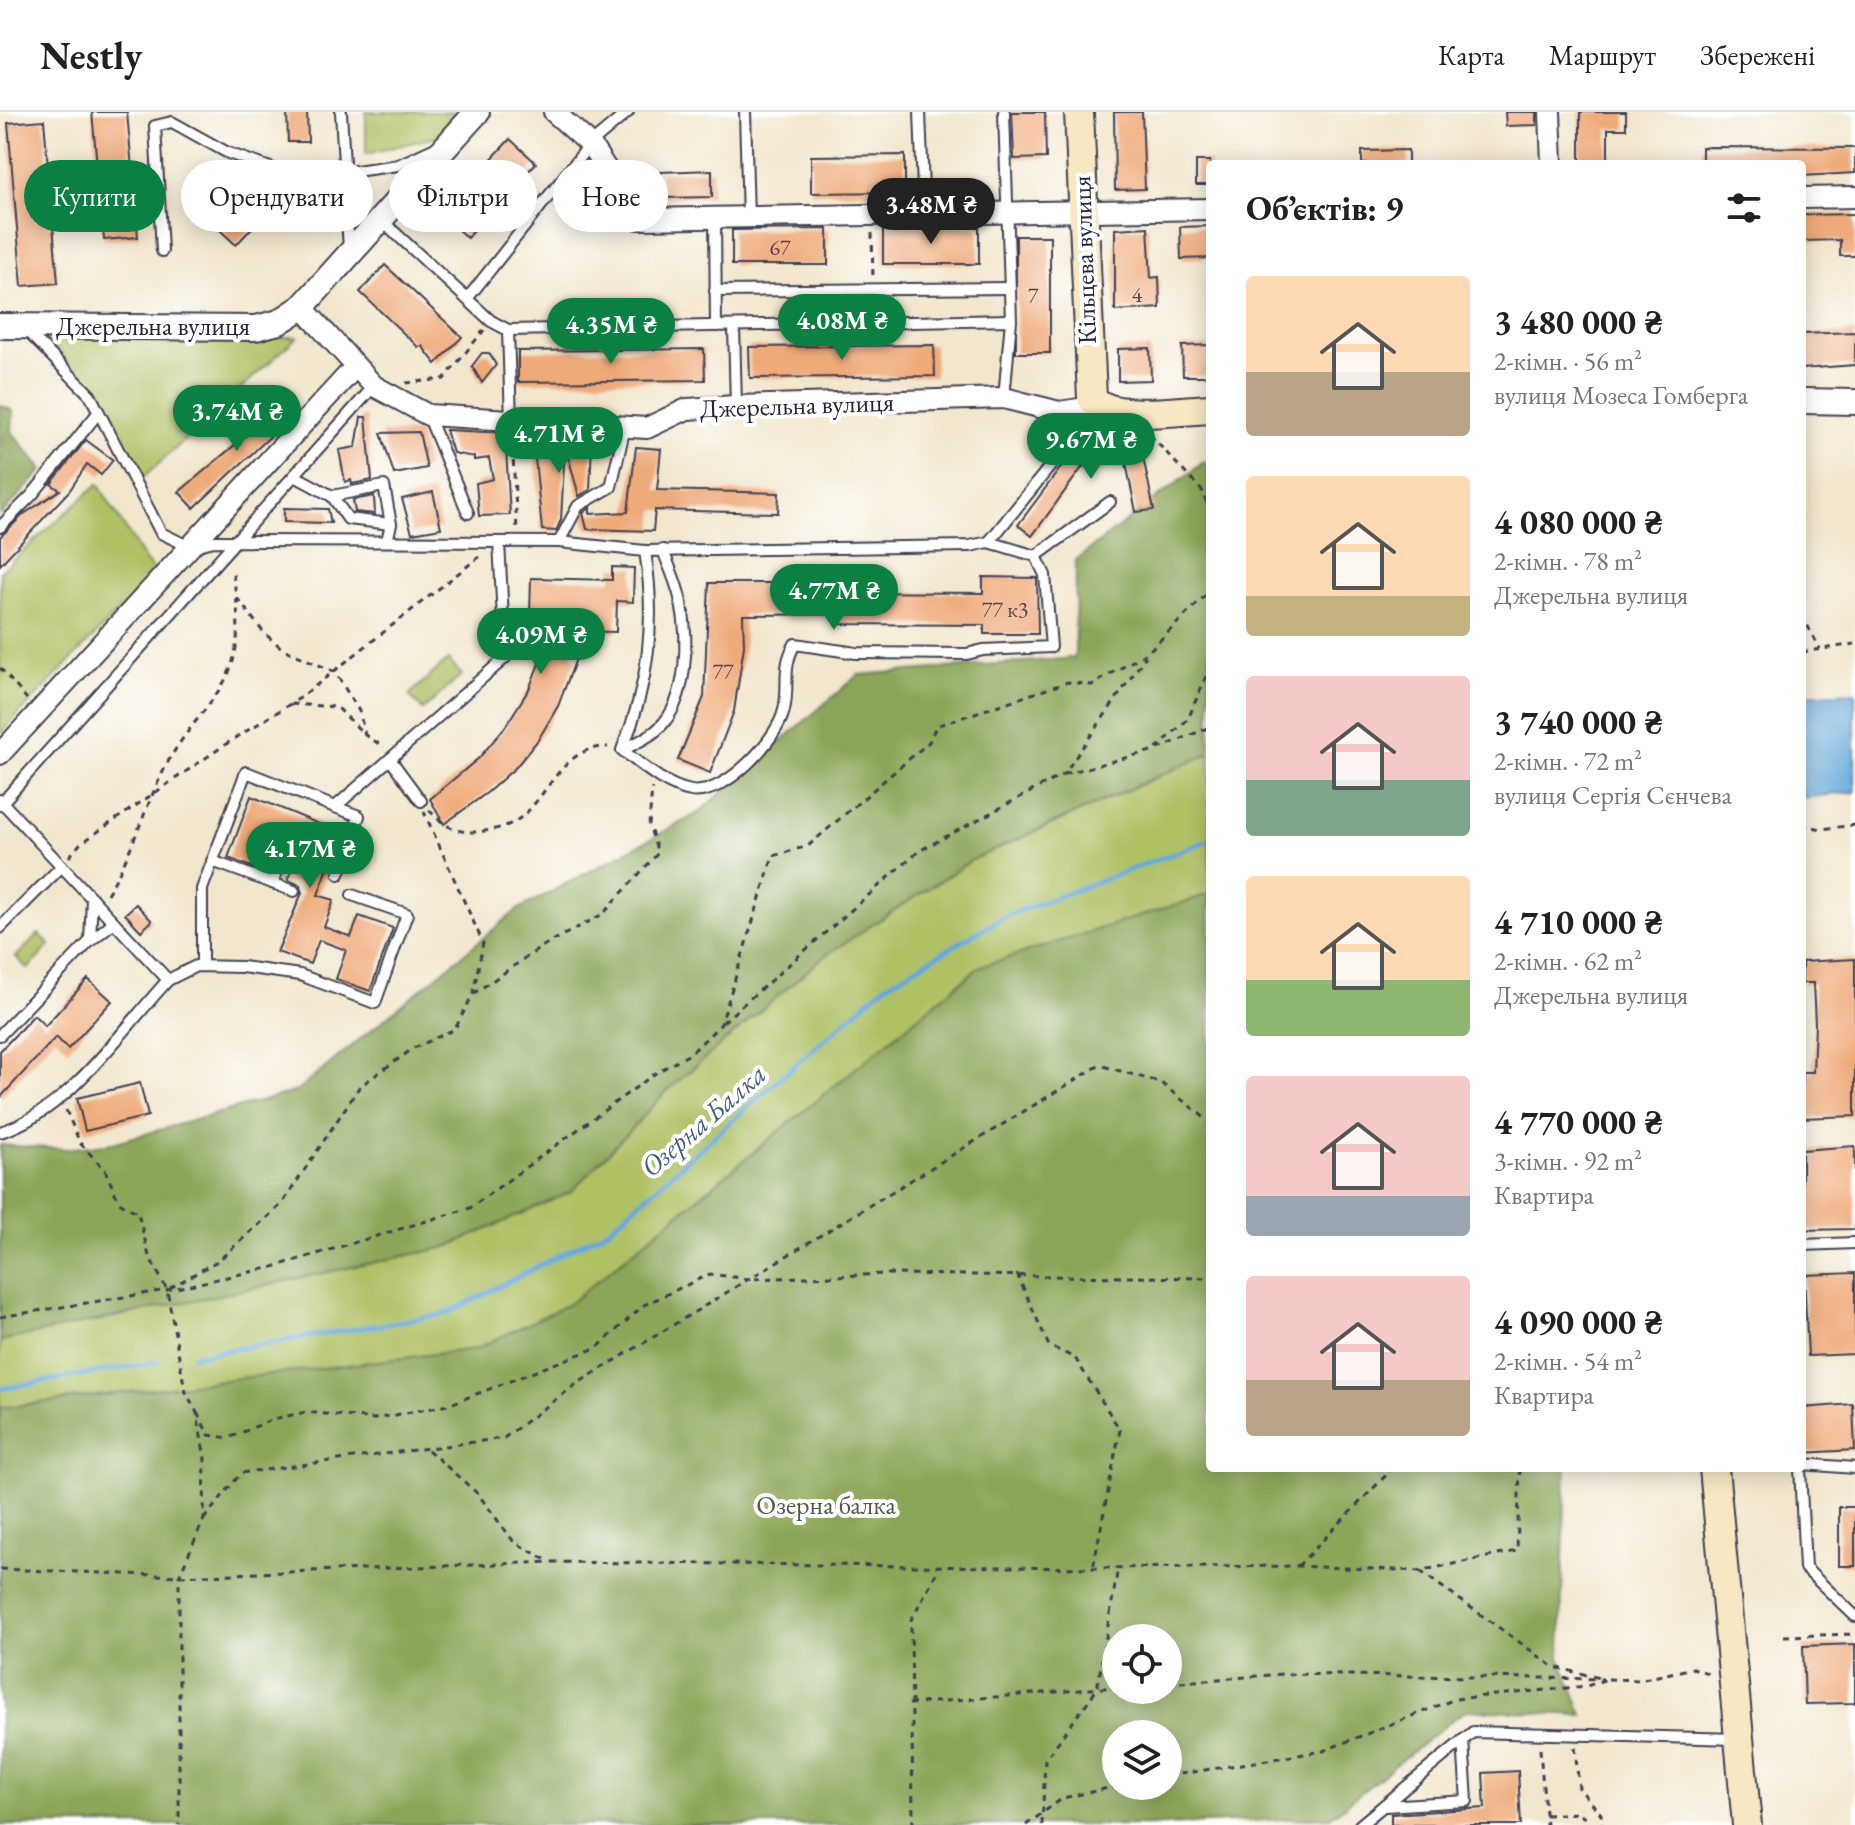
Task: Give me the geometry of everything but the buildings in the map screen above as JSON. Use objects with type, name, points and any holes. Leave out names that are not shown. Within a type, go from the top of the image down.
[{"type":"main road","name":"Кільцева вулиця","points":[[1079,112],[1089,386],[1099,406]]},
{"type":"main road","name":"Джерельна вулиця","points":[[1099,406],[1128,412],[1206,409]]},
{"type":"main road","points":[[1714,1472],[1747,1825]]},
{"type":"street","points":[[302,307],[477,112]]},
{"type":"street","points":[[554,112],[590,144],[639,219],[1007,216],[1206,209]]},
{"type":"street","points":[[1550,112],[1552,160]]},
{"type":"street","points":[[1806,198],[1855,197]]},
{"type":"street","name":"Джерельна вулиця","points":[[11,326],[256,328],[279,322],[302,307],[374,386],[428,415],[647,428],[687,409],[736,406],[1004,398],[1059,412],[1099,406]]},
{"type":"street","points":[[0,754],[355,367]]},
{"type":"street","points":[[1806,401],[1855,402]]},
{"type":"lane","points":[[341,112],[342,160]]},
{"type":"lane","points":[[467,299],[590,144],[628,112]]},
{"type":"lane","points":[[745,112],[748,218]]},
{"type":"lane","points":[[920,112],[924,216]]},
{"type":"lane","points":[[1004,112],[1011,320],[1004,398]]},
{"type":"lane","points":[[162,251],[155,126],[172,122],[228,153],[248,160]]},
{"type":"lane","points":[[373,169],[398,165],[448,142]]},
{"type":"lane","points":[[715,218],[716,326]]},
{"type":"lane","points":[[380,219],[491,321],[508,330],[1011,320]]},
{"type":"lane","points":[[347,232],[349,253]]},
{"type":"lane","points":[[715,291],[1009,288]]},
{"type":"lane","points":[[11,326],[90,395],[161,533],[190,547],[235,541],[559,542],[645,551],[970,546],[989,542],[1036,556],[1045,575],[1051,647],[983,650],[967,654],[856,653],[795,644],[786,660],[784,710],[775,734],[740,770],[704,790],[692,791],[659,778],[622,750]]},
{"type":"lane","points":[[734,326],[736,406]]},
{"type":"lane","points":[[508,330],[511,421]]},
{"type":"lane","points":[[168,980],[1,802],[374,386]]},
{"type":"lane","points":[[989,542],[1099,406]]},
{"type":"lane","points":[[0,527],[32,495],[98,413]]},
{"type":"lane","points":[[428,415],[468,513]]},
{"type":"lane","points":[[559,542],[578,506],[611,487],[625,427]]},
{"type":"lane","points":[[295,476],[332,496],[348,519],[391,524]]},
{"type":"lane","points":[[332,496],[384,486],[391,524],[387,541]]},
{"type":"lane","points":[[1036,556],[1110,502]]},
{"type":"lane","points":[[335,807],[505,658],[499,542]]},
{"type":"lane","points":[[622,750],[659,729],[672,712],[680,683],[685,644],[681,602],[663,550]]},
{"type":"lane","points":[[622,750],[639,709],[652,643],[645,551]]},
{"type":"lane","points":[[394,756],[421,801]]},
{"type":"lane","points":[[202,965],[202,889],[246,772],[359,816],[339,874]]},
{"type":"lane","points":[[272,883],[284,855]]},
{"type":"lane","points":[[212,861],[294,891]]},
{"type":"lane","points":[[0,928],[62,866]]},
{"type":"lane","points":[[0,1132],[20,1126],[61,1099],[168,980],[202,965],[300,975],[375,1003],[407,914],[352,895]]},
{"type":"lane","points":[[90,941],[96,902]]},
{"type":"lane","points":[[0,1035],[90,941],[114,922]]},
{"type":"lane","points":[[1806,1245],[1855,1243]]},
{"type":"lane","points":[[1806,1466],[1855,1468]]},
{"type":"lane","points":[[1801,1472],[1805,1568],[1855,1616]]},
{"type":"lane","points":[[1360,1825],[1473,1732],[1739,1739]]},
{"type":"lane","points":[[1383,1806],[1467,1801],[1463,1740]]},
{"type":"path","points":[[872,217],[873,289]]},
{"type":"path","points":[[374,386],[444,379],[491,321]]},
{"type":"path","points":[[1128,412],[1203,492],[1206,501]]},
{"type":"path","points":[[511,421],[517,542]]},
{"type":"path","points":[[96,902],[129,857],[153,795],[185,735],[224,682],[236,645],[237,598],[232,568],[235,541]]},
{"type":"path","points":[[62,866],[80,844],[232,740],[291,704],[499,542]]},
{"type":"path","points":[[1064,774],[1148,652],[1206,595]]},
{"type":"path","points":[[237,598],[264,633],[283,649],[335,672],[359,711],[365,735]]},
{"type":"path","points":[[1806,623],[1820,649]]},
{"type":"path","points":[[1806,651],[1855,644]]},
{"type":"path","points":[[721,1024],[773,856],[808,846],[929,742],[936,726],[1068,682],[1092,685],[1148,652]]},
{"type":"path","points":[[0,668],[23,698],[44,709]]},
{"type":"path","points":[[1155,750],[1188,719],[1206,676]]},
{"type":"path","points":[[291,704],[337,707],[365,735],[394,756]]},
{"type":"path","points":[[0,1317],[167,1290],[273,1267],[470,1208],[657,1072],[690,1054],[919,851],[1064,774],[1155,750],[1206,729]]},
{"type":"path","points":[[421,801],[445,827],[471,833],[504,828],[528,812],[558,771],[581,754],[602,747],[622,750]]},
{"type":"path","points":[[473,994],[543,946],[603,914],[658,853],[649,825],[652,787],[659,778]]},
{"type":"path","points":[[167,1290],[219,1260],[282,1204],[360,1086],[414,1048],[455,1029],[473,994],[483,943],[428,828],[421,801]]},
{"type":"path","points":[[1806,826],[1822,829],[1855,825]]},
{"type":"path","points":[[179,1825],[179,1576],[204,1519],[241,1473],[504,1438],[578,1383],[1100,1065],[1161,1083],[1206,1119]]},
{"type":"path","points":[[61,1099],[80,1143],[105,1170],[119,1202],[138,1213],[149,1256],[167,1290],[185,1390],[209,1435],[229,1438],[273,1419],[306,1412],[374,1419],[448,1405],[598,1347],[644,1305],[710,1274],[750,1279],[1017,1274],[1074,1279],[1206,1278]]},
{"type":"path","points":[[1017,1274],[1049,1346],[1075,1358],[1120,1430],[1093,1568]]},
{"type":"path","points":[[197,1413],[205,1459],[204,1519]]},
{"type":"path","points":[[428,1450],[478,1494],[514,1542],[551,1562]]},
{"type":"path","points":[[1298,1566],[1389,1472]]},
{"type":"path","points":[[0,1569],[179,1576],[551,1562],[1093,1568],[1298,1566],[1419,1571],[1517,1551],[1520,1472]]},
{"type":"path","points":[[913,1825],[909,1704],[911,1620],[939,1566]]},
{"type":"path","points":[[1042,1825],[1045,1760],[1097,1689],[1118,1568]]},
{"type":"path","points":[[1419,1571],[1554,1667],[1607,1679]]},
{"type":"path","points":[[1784,1636],[1855,1634]]},
{"type":"path","points":[[1182,1682],[1283,1674],[1640,1680],[1693,1668],[1734,1677]]},
{"type":"path","points":[[1182,1774],[1323,1751],[1455,1699],[1587,1686],[1607,1679]]},
{"type":"path","points":[[909,1704],[1102,1688]]},
{"type":"path","points":[[1538,1734],[1546,1825]]},
{"type":"path","points":[[1574,1736],[1579,1788],[1601,1814],[1602,1825]]},
{"type":"path","points":[[1026,1825],[1063,1798],[1102,1789]]},
{"type":"path","points":[[1545,1815],[1578,1813],[1586,1819],[1587,1825]]},
{"type":"green space","points":[[366,112],[464,112],[443,135],[366,154]]},
{"type":"green space","points":[[46,337],[297,337],[140,481],[93,392]]},
{"type":"green space","points":[[0,405],[13,411],[12,432],[43,470],[0,516]]},
{"type":"green space","name":"Озерна балка","points":[[1206,462],[1206,755],[972,860],[823,957],[668,1090],[571,1192],[447,1247],[0,1341],[0,1145],[66,1149],[113,1143],[297,1091],[517,910],[697,814],[858,675],[1075,658],[1076,560]]},
{"type":"green space","points":[[98,484],[146,562],[156,572],[0,734],[0,572]]},
{"type":"green space","points":[[448,660],[462,675],[423,710],[409,695]]},
{"type":"green space","points":[[1206,755],[1206,895],[979,967],[569,1304],[476,1349],[0,1408],[0,1341],[447,1247],[571,1192],[668,1090],[823,957],[972,860]]},
{"type":"green space","name":"Озерна балка","points":[[1206,895],[1206,1472],[1566,1472],[1560,1657],[1583,1715],[1465,1710],[1330,1817],[1160,1825],[0,1825],[0,1408],[476,1349],[569,1304],[979,967]]},
{"type":"green space","points":[[39,934],[50,945],[28,969],[16,957]]},
{"type":"water","points":[[1855,692],[1855,792],[1806,798],[1806,695]]},
{"type":"waterway","name":"Озерна Балка","points":[[193,1356],[446,1314],[608,1230],[886,985],[1006,916],[1206,841]]},
{"type":"waterway","name":"Озерна Балка","points":[[0,1389],[158,1362]]}]
